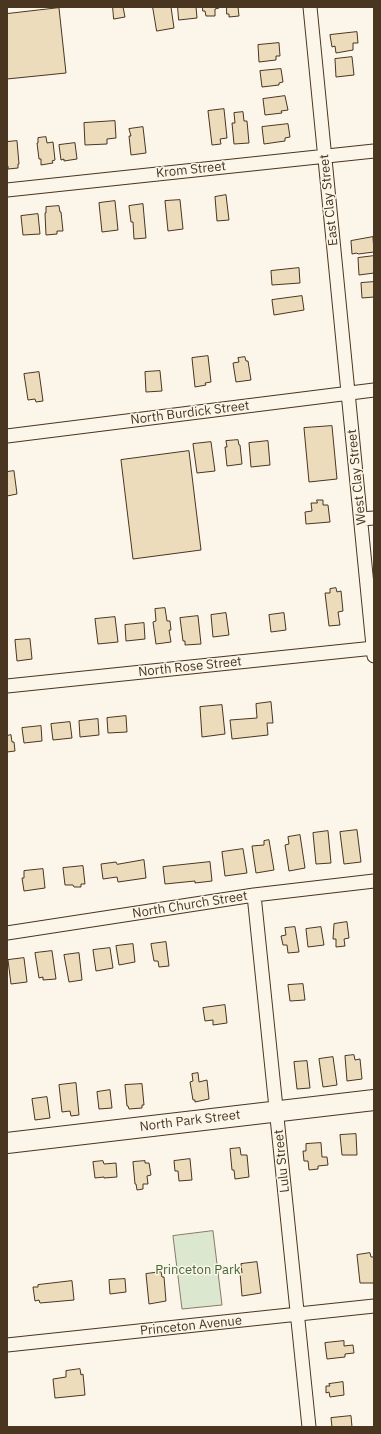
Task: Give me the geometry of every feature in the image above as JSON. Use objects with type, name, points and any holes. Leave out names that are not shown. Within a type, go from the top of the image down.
[{"type":"main road","name":"North Park Street","points":[[7,1143],[374,1100]]},
{"type":"street","name":"East Clay Street","points":[[310,7],[348,393]]},
{"type":"street","name":"Krom Street","points":[[7,190],[374,151]]},
{"type":"street","name":"North Burdick Street","points":[[7,436],[374,390]]},
{"type":"street","name":"West Clay Street","points":[[348,393],[367,518],[374,656]]},
{"type":"street","name":"North Rose Street","points":[[7,686],[374,648]]},
{"type":"street","name":"North Church Street","points":[[7,933],[254,895],[374,881]]},
{"type":"street","name":"Lulu Street","points":[[254,895],[309,1427]]},
{"type":"street","name":"Princeton Avenue","points":[[7,1346],[374,1306]]},
{"type":"green space","name":"Princeton Park","points":[[213,1231],[222,1305],[182,1309],[173,1236]]},
{"type":"building","points":[[113,7],[123,7],[125,17],[114,19]]},
{"type":"building","points":[[153,7],[171,7],[174,28],[157,31]]},
{"type":"building","points":[[178,7],[196,7],[197,18],[179,20]]},
{"type":"building","points":[[203,7],[219,8],[215,9],[215,16],[206,16],[205,11],[203,11]]},
{"type":"building","points":[[227,7],[238,7],[239,16],[229,17],[229,14],[227,14]]},
{"type":"building","points":[[59,8],[66,73],[7,79],[7,14]]},
{"type":"building","points":[[357,32],[358,43],[353,43],[353,50],[336,53],[335,46],[332,47],[330,35]]},
{"type":"building","points":[[279,43],[280,56],[276,56],[276,60],[259,62],[258,45]]},
{"type":"building","points":[[352,57],[354,75],[336,77],[335,59]]},
{"type":"building","points":[[281,69],[283,82],[279,83],[279,85],[262,87],[260,71]]},
{"type":"building","points":[[285,96],[288,110],[281,111],[282,113],[265,115],[263,99]]},
{"type":"building","points":[[224,109],[227,138],[220,139],[221,144],[212,145],[208,111]]},
{"type":"building","points":[[243,112],[244,121],[247,121],[249,143],[234,144],[232,123],[235,123],[234,113]]},
{"type":"building","points":[[115,121],[116,138],[107,139],[107,144],[85,145],[84,123]]},
{"type":"building","points":[[288,124],[290,137],[285,138],[285,141],[264,144],[262,127]]},
{"type":"building","points":[[143,127],[146,153],[131,155],[129,136],[131,136],[129,129]]},
{"type":"building","points":[[46,137],[47,143],[53,142],[55,160],[52,161],[53,163],[41,165],[37,143],[38,138]]},
{"type":"building","points":[[17,141],[18,168],[8,169],[7,142]]},
{"type":"building","points":[[75,143],[77,159],[61,160],[59,145]]},
{"type":"building","points":[[226,195],[229,220],[217,221],[215,197]]},
{"type":"building","points":[[180,200],[183,229],[168,231],[165,201]]},
{"type":"building","points":[[115,201],[118,230],[102,232],[99,203]]},
{"type":"building","points":[[143,204],[146,238],[134,239],[133,222],[131,222],[129,206]]},
{"type":"building","points":[[59,206],[63,231],[57,231],[57,234],[46,235],[46,207]]},
{"type":"building","points":[[38,214],[40,234],[23,235],[21,216]]},
{"type":"building","points":[[373,237],[374,252],[352,254],[351,241]]},
{"type":"building","points":[[374,256],[374,273],[359,275],[358,258]]},
{"type":"building","points":[[299,268],[300,283],[272,285],[271,271]]},
{"type":"building","points":[[374,282],[374,297],[362,298],[361,283]]},
{"type":"building","points":[[302,296],[304,310],[274,315],[272,300]]},
{"type":"building","points":[[208,356],[211,382],[205,383],[206,385],[195,387],[192,358]]},
{"type":"building","points":[[245,357],[246,361],[248,361],[251,380],[236,382],[233,363],[239,362],[238,358]]},
{"type":"building","points":[[160,371],[162,391],[146,392],[145,372]]},
{"type":"building","points":[[39,372],[43,401],[36,402],[35,399],[28,400],[24,374]]},
{"type":"building","points":[[332,426],[337,479],[309,482],[304,428]]},
{"type":"building","points":[[238,440],[242,464],[227,466],[225,447],[227,447],[226,441]]},
{"type":"building","points":[[268,441],[270,465],[251,467],[249,443]]},
{"type":"building","points":[[211,442],[215,471],[197,473],[193,444]]},
{"type":"building","points":[[189,451],[201,550],[133,559],[121,460]]},
{"type":"building","points":[[14,471],[17,494],[7,496],[7,472]]},
{"type":"building","points":[[317,500],[323,500],[323,505],[328,505],[330,522],[306,524],[305,512],[312,511],[311,503],[317,503]]},
{"type":"building","points":[[336,588],[337,592],[341,591],[343,611],[338,612],[340,625],[329,626],[325,593],[330,593],[330,589]]},
{"type":"building","points":[[165,608],[167,621],[170,621],[171,630],[169,630],[171,642],[156,644],[153,622],[156,621],[155,609]]},
{"type":"building","points":[[226,613],[229,635],[213,637],[211,615]]},
{"type":"building","points":[[284,613],[286,630],[271,632],[269,615]]},
{"type":"building","points":[[198,616],[201,644],[185,645],[185,641],[183,641],[180,618]]},
{"type":"building","points":[[115,617],[118,642],[98,644],[95,619]]},
{"type":"building","points":[[144,623],[145,639],[126,641],[125,625]]},
{"type":"building","points":[[30,639],[32,659],[17,661],[15,640]]},
{"type":"building","points":[[271,702],[273,723],[267,723],[268,735],[232,739],[230,720],[257,718],[256,704]]},
{"type":"building","points":[[222,705],[225,734],[202,737],[200,707]]},
{"type":"building","points":[[126,716],[127,732],[108,733],[107,718]]},
{"type":"building","points":[[98,719],[99,735],[80,737],[79,721]]},
{"type":"building","points":[[70,722],[72,738],[53,740],[51,724]]},
{"type":"building","points":[[41,726],[42,741],[24,743],[22,728]]},
{"type":"building","points":[[11,735],[12,742],[14,742],[15,751],[7,752],[7,736]]},
{"type":"building","points":[[357,830],[361,862],[344,864],[340,832]]},
{"type":"building","points":[[328,831],[331,863],[316,864],[313,833]]},
{"type":"building","points":[[300,835],[305,868],[289,871],[285,845],[289,844],[288,837]]},
{"type":"building","points":[[269,840],[274,870],[256,873],[252,846],[264,845],[264,841]]},
{"type":"building","points":[[243,849],[247,873],[225,876],[222,852]]},
{"type":"building","points":[[144,860],[146,878],[118,882],[117,877],[103,879],[101,864],[116,862],[117,864]]},
{"type":"building","points":[[210,862],[212,881],[165,884],[163,867]]},
{"type":"building","points":[[83,866],[85,884],[81,884],[81,887],[65,885],[63,868]]},
{"type":"building","points":[[43,869],[45,888],[24,891],[22,878],[24,878],[24,871]]},
{"type":"building","points":[[347,922],[349,938],[344,939],[345,946],[336,947],[336,939],[333,939],[334,924]]},
{"type":"building","points":[[295,927],[299,952],[288,953],[287,945],[283,945],[281,936],[286,935],[285,928]]},
{"type":"building","points":[[321,927],[324,945],[308,947],[306,929]]},
{"type":"building","points":[[166,942],[169,966],[159,967],[158,961],[154,961],[151,944]]},
{"type":"building","points":[[133,944],[135,962],[119,965],[116,946]]},
{"type":"building","points":[[110,948],[113,968],[96,971],[93,950]]},
{"type":"building","points":[[52,951],[56,979],[43,980],[43,977],[39,978],[35,953]]},
{"type":"building","points":[[79,953],[82,980],[69,982],[64,955]]},
{"type":"building","points":[[24,958],[27,982],[11,984],[8,960]]},
{"type":"building","points":[[303,984],[305,1000],[290,1001],[288,985]]},
{"type":"building","points":[[225,1005],[227,1023],[213,1025],[213,1020],[205,1021],[203,1008]]},
{"type":"building","points":[[354,1055],[355,1060],[360,1059],[362,1079],[347,1081],[345,1056]]},
{"type":"building","points":[[333,1057],[337,1085],[323,1087],[319,1059]]},
{"type":"building","points":[[307,1061],[310,1088],[297,1089],[294,1062]]},
{"type":"building","points":[[198,1073],[199,1082],[207,1080],[209,1099],[195,1102],[195,1100],[193,1100],[190,1082],[193,1081],[192,1074]]},
{"type":"building","points":[[76,1083],[79,1115],[71,1116],[70,1111],[62,1112],[59,1085]]},
{"type":"building","points":[[142,1084],[144,1105],[142,1105],[142,1108],[129,1109],[127,1106],[125,1085]]},
{"type":"building","points":[[110,1090],[112,1108],[99,1109],[97,1092]]},
{"type":"building","points":[[47,1097],[50,1118],[35,1120],[32,1099]]},
{"type":"building","points":[[356,1134],[357,1155],[342,1155],[340,1135]]},
{"type":"building","points":[[321,1143],[322,1157],[327,1157],[328,1165],[318,1166],[318,1169],[309,1170],[308,1161],[304,1161],[303,1151],[306,1151],[306,1144]]},
{"type":"building","points":[[240,1148],[241,1155],[247,1155],[249,1177],[235,1179],[234,1170],[232,1170],[230,1149]]},
{"type":"building","points":[[190,1159],[192,1180],[179,1181],[178,1171],[175,1171],[174,1161]]},
{"type":"building","points":[[103,1161],[104,1164],[116,1163],[117,1177],[95,1178],[93,1162]]},
{"type":"building","points":[[145,1161],[145,1163],[149,1163],[151,1175],[147,1176],[148,1184],[143,1184],[143,1189],[137,1190],[133,1162]]},
{"type":"building","points":[[370,1253],[371,1257],[374,1257],[374,1283],[360,1283],[357,1255]]},
{"type":"building","points":[[257,1262],[261,1293],[242,1296],[240,1273],[242,1273],[241,1264]]},
{"type":"building","points":[[161,1272],[162,1277],[164,1277],[166,1301],[149,1304],[146,1274]]},
{"type":"building","points":[[125,1279],[126,1292],[110,1294],[109,1280]]},
{"type":"building","points":[[72,1281],[74,1300],[40,1303],[39,1300],[35,1301],[33,1287],[38,1287],[38,1285]]},
{"type":"building","points":[[344,1341],[344,1346],[353,1345],[354,1353],[345,1354],[345,1357],[327,1359],[325,1343]]},
{"type":"building","points":[[80,1369],[81,1375],[83,1374],[85,1395],[55,1398],[53,1379],[66,1377],[66,1371]]},
{"type":"building","points":[[343,1382],[344,1395],[330,1397],[329,1392],[326,1393],[326,1386],[330,1386],[329,1384]]},
{"type":"building","points":[[351,1416],[352,1427],[332,1427],[331,1418]]}]
